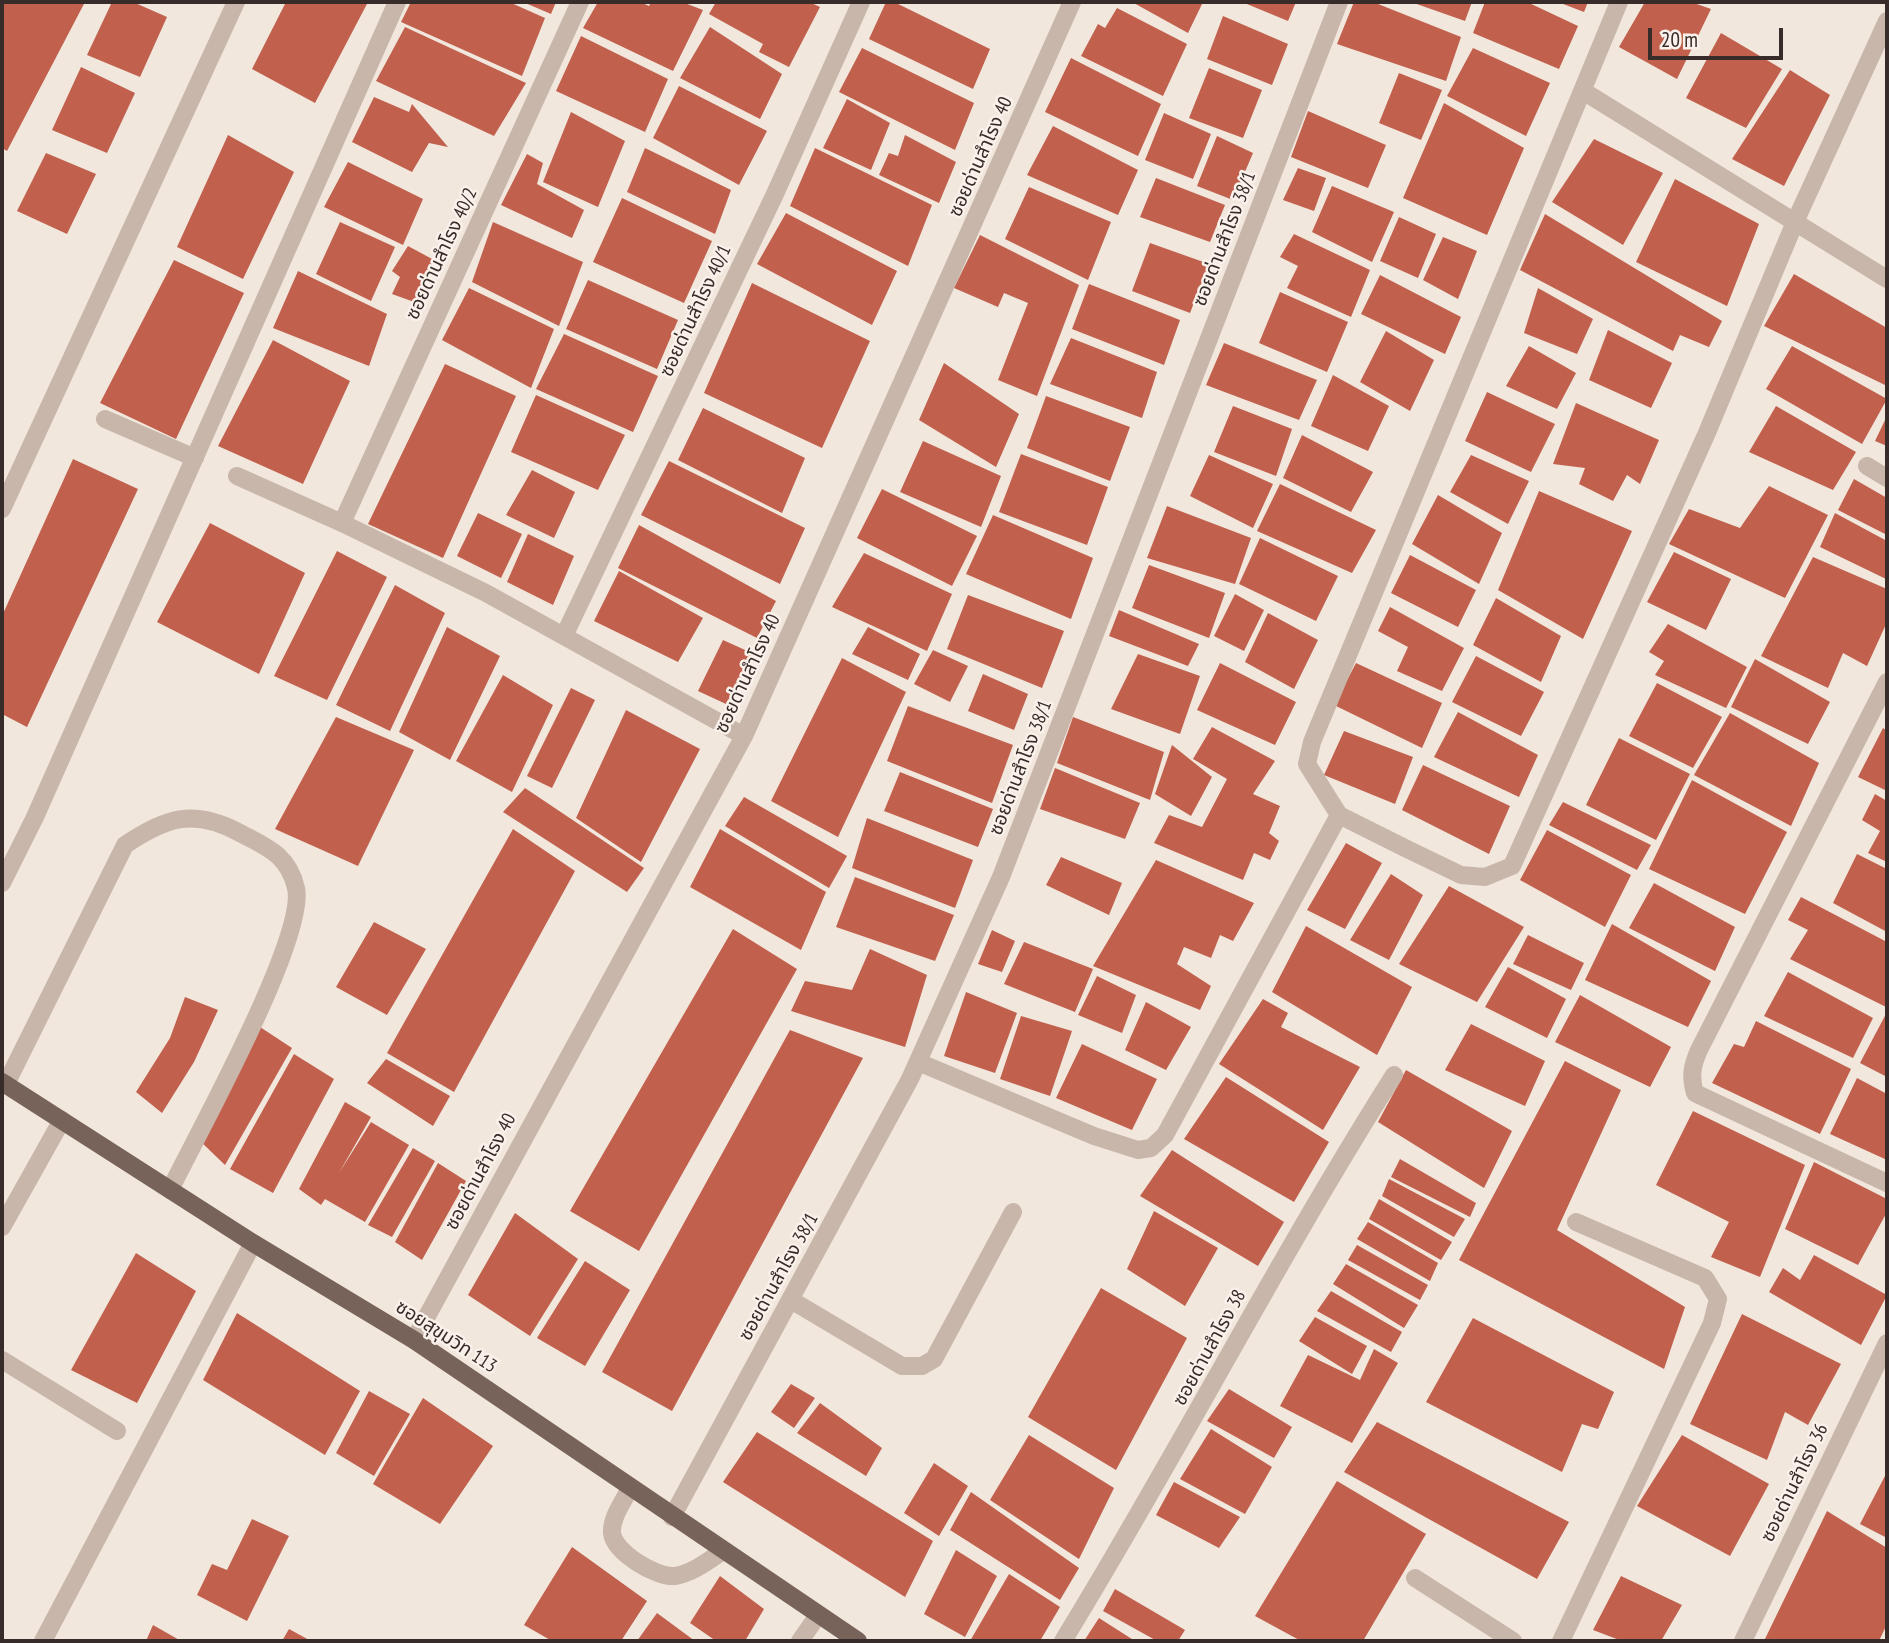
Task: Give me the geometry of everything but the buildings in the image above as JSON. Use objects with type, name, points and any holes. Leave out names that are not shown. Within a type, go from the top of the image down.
[{"type":"main road","name":"ซอยสุขุมวิท 113","points":[[4,1083],[253,1243],[414,1340],[858,1641]]},
{"type":"street","points":[[2,509],[236,2]]},
{"type":"street","points":[[2,883],[36,817],[397,2]]},
{"type":"street","name":"ซอยด่านสำโรง 40/2","points":[[342,523],[580,2]]},
{"type":"street","name":"ซอยด่านสำโรง 40/1","points":[[564,636],[775,194],[861,2]]},
{"type":"street","name":"ซอยด่านสำโรง 40","points":[[414,1340],[744,736],[1072,2]]},
{"type":"street","name":"ซอยด่านสำโรง 38/1","points":[[672,1517],[918,1062],[1001,877],[1339,2]]},
{"type":"street","points":[[1619,2],[1312,743],[1307,764],[1339,815],[1461,874],[1485,877],[1512,866],[1701,447],[1795,222],[1887,21]]},
{"type":"street","points":[[1583,91],[1887,279]]},
{"type":"street","points":[[105,419],[195,458]]},
{"type":"street","points":[[1867,466],[1887,478]]},
{"type":"street","points":[[237,476],[342,523],[486,593],[744,736]]},
{"type":"street","points":[[1887,682],[1699,1050],[1692,1066],[1691,1080],[1695,1093],[1887,1183]]},
{"type":"street","points":[[918,1062],[1094,1136],[1138,1150],[1151,1147],[1165,1135],[1339,815]]},
{"type":"street","points":[[4,1083],[125,845],[154,826],[176,817],[220,823],[282,856],[297,889],[291,932],[244,1044],[170,1190]]},
{"type":"street","name":"ซอยด่านสำโรง 38","points":[[1063,1641],[1141,1513],[1337,1165],[1394,1075]]},
{"type":"street","points":[[2,1227],[62,1120]]},
{"type":"street","points":[[791,1300],[902,1366],[922,1366],[934,1359],[1013,1212]]},
{"type":"street","points":[[1561,1641],[1712,1323],[1718,1299],[1705,1278],[1576,1222]]},
{"type":"street","points":[[43,1641],[253,1243]]},
{"type":"street","name":"ซอยด่านสำโรง 36","points":[[1743,1641],[1887,1343]]},
{"type":"street","points":[[2,1360],[117,1431]]},
{"type":"street","points":[[630,1488],[614,1520],[612,1532],[616,1544],[651,1573],[672,1576],[688,1573],[723,1551]]},
{"type":"street","points":[[1415,1578],[1513,1641]]},
{"type":"street","points":[[800,1641],[818,1615]]}]
